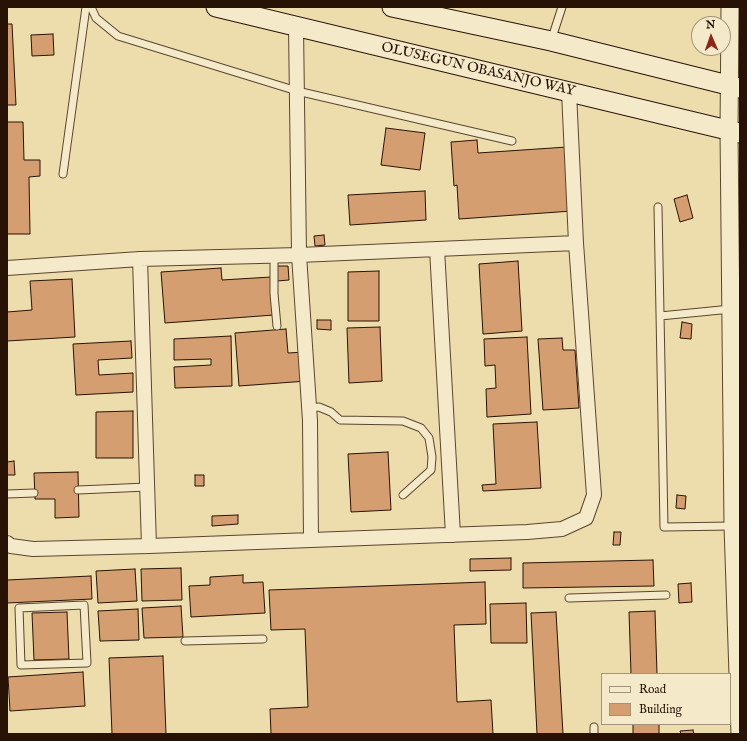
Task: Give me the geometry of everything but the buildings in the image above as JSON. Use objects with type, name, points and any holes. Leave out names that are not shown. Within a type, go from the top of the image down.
[{"type":"main road","name":"OLUSEGUN OBASANJO WAY","points":[[216,7],[735,132]]},
{"type":"main road","points":[[392,7],[551,41],[735,87]]},
{"type":"street","points":[[730,7],[735,87],[732,309],[733,526],[740,734]]},
{"type":"street","points":[[296,26],[299,255],[310,421],[311,540]]},
{"type":"street","points":[[7,543],[11,546],[33,549],[528,532],[562,529],[586,518],[594,495],[576,243],[569,92]]},
{"type":"street","points":[[7,268],[140,259],[299,255],[576,243]]},
{"type":"street","points":[[438,249],[453,535]]},
{"type":"street","points":[[140,259],[148,546]]},
{"type":"lane","points":[[63,174],[86,7]]},
{"type":"lane","points":[[91,7],[96,18],[118,36],[297,91],[512,141]]},
{"type":"lane","points":[[551,41],[562,7]]},
{"type":"lane","points":[[658,207],[664,527],[733,526]]},
{"type":"lane","points":[[274,255],[274,294],[277,326]]},
{"type":"lane","points":[[660,316],[732,309]]},
{"type":"lane","points":[[308,408],[320,408],[331,412],[340,420],[403,421],[421,428],[429,438],[432,457],[431,470],[403,495]]},
{"type":"lane","points":[[78,490],[147,487]]},
{"type":"lane","points":[[7,494],[34,493]]},
{"type":"lane","points":[[569,598],[666,595]]},
{"type":"lane","points":[[84,605],[86,663],[20,665],[18,608],[84,605]]},
{"type":"lane","points":[[185,641],[262,639]]}]
